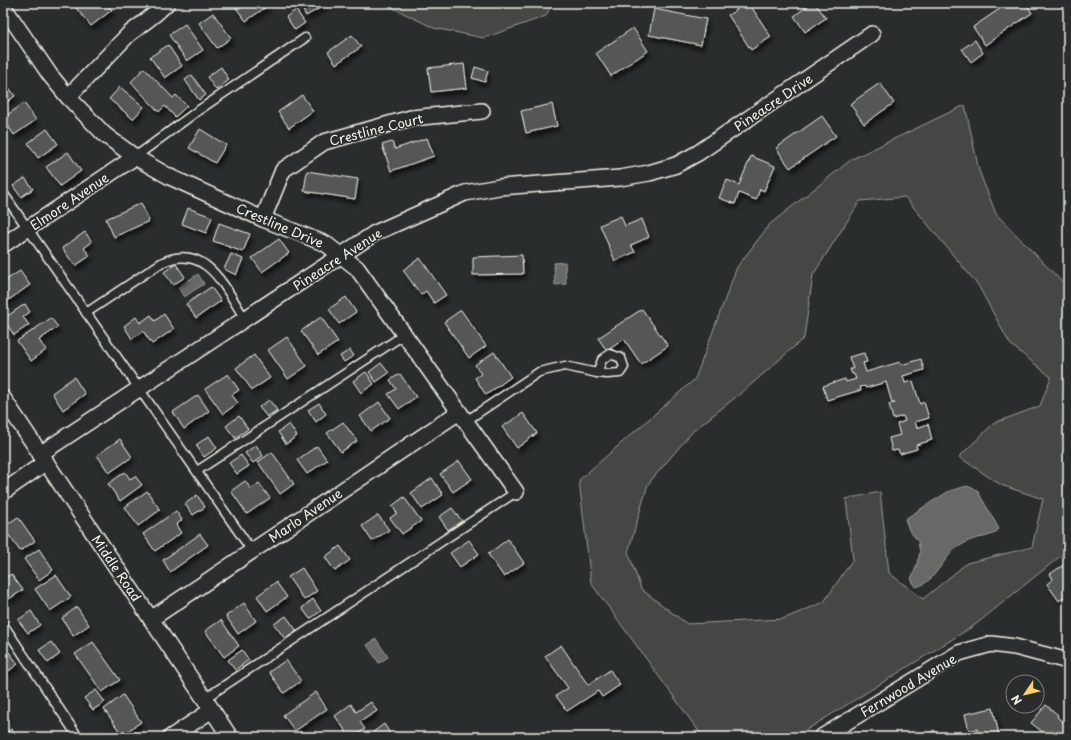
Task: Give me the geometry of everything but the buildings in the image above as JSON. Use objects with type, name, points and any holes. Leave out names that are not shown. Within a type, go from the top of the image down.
[{"type":"street","points":[[68,97],[129,34],[167,3]]},
{"type":"street","name":"Crestline Drive","points":[[3,6],[50,75],[68,97],[105,135],[135,157],[170,177],[263,219],[326,244],[357,268],[516,492]]},
{"type":"street","name":"Pineacre Drive","points":[[672,166],[698,153],[872,34]]},
{"type":"street","name":"Crestline Court","points":[[263,219],[283,170],[324,142],[410,118],[482,111]]},
{"type":"street","name":"Elmore Avenue","points":[[3,246],[135,157]]},
{"type":"street","name":"Pineacre Avenue","points":[[3,492],[43,458],[139,389],[375,233],[465,193],[499,187],[620,178],[649,173],[672,166]]},
{"type":"street","name":"Middle Road","points":[[3,398],[230,737]]},
{"type":"street","name":"Marlo Avenue","points":[[151,619],[252,551],[463,417]]},
{"type":"street","name":"Fernwood Avenue","points":[[822,737],[959,653],[991,644],[1015,647],[1068,660]]},
{"type":"street","points":[[171,737],[208,704]]},
{"type":"lane","points":[[135,157],[196,112],[305,38]]},
{"type":"lane","points":[[3,193],[252,551]]},
{"type":"lane","points":[[86,313],[161,263],[171,258],[194,258],[207,265],[218,276],[245,319]]},
{"type":"lane","points":[[197,471],[405,334]]},
{"type":"lane","points":[[463,417],[539,372],[565,366],[597,373]]},
{"type":"lane","points":[[208,704],[516,492]]},
{"type":"lane","points":[[3,624],[78,737]]},
{"type":"shaded area","points":[[391,3],[552,3],[546,16],[484,38],[434,28],[391,7]]},
{"type":"shaded area","points":[[965,105],[979,171],[996,214],[1068,288],[1068,550],[975,625],[795,737],[703,737],[591,583],[579,480],[695,379],[737,267],[770,224],[852,159]],"holes":[[[905,197],[978,285],[1010,344],[1051,377],[1040,406],[994,423],[959,457],[1001,485],[1043,499],[1032,547],[967,563],[923,599],[889,573],[880,492],[846,499],[853,559],[824,602],[783,619],[687,624],[641,589],[628,552],[648,484],[693,431],[746,389],[804,338],[813,275],[860,201]]]},
{"type":"shaded area","points":[[565,262],[566,284],[555,285],[554,263]]},
{"type":"shaded area","points":[[198,274],[204,284],[184,297],[178,287]]},
{"type":"shaded area","points":[[967,486],[977,490],[999,529],[993,534],[969,541],[958,547],[952,552],[929,580],[916,587],[911,579],[920,553],[918,541],[909,530],[905,519],[949,491]]},
{"type":"shaded area","points":[[376,639],[388,657],[379,663],[367,645]]}]
